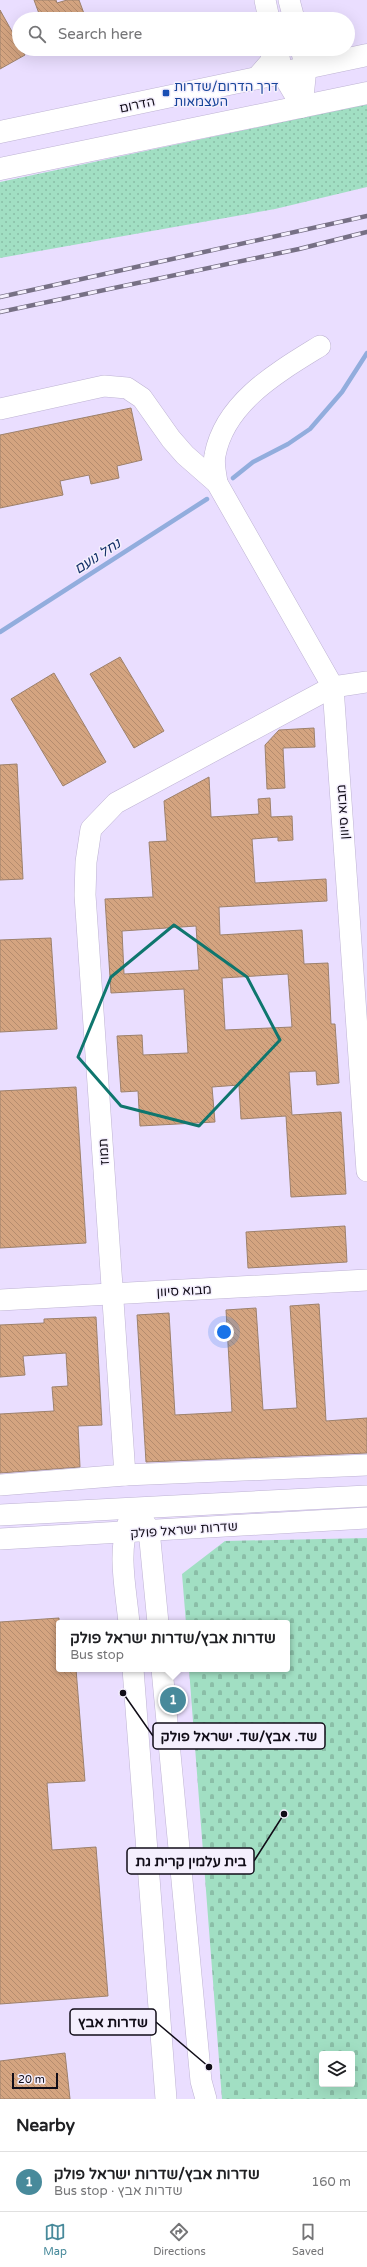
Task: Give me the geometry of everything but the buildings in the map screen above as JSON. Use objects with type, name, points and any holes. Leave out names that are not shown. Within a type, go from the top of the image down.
[{"type":"main road","name":"הדרום","points":[[312,56],[336,61],[367,55]]},
{"type":"main road","points":[[257,78],[271,62],[273,56]]},
{"type":"main road","name":"הדרום","points":[[0,132],[282,73],[306,56]]},
{"type":"main road","points":[[0,169],[367,93]]},
{"type":"street","points":[[265,0],[268,12]]},
{"type":"street","points":[[289,0],[292,12]]},
{"type":"street","points":[[278,56],[282,73],[302,107]]},
{"type":"street","points":[[302,107],[307,56]]},
{"type":"street","points":[[217,483],[215,456],[219,443],[228,425],[245,400],[274,374],[320,346]]},
{"type":"street","points":[[0,409],[104,386],[127,388],[149,406],[171,439],[185,455],[217,483]]},
{"type":"street","name":"מבוא סיוון","points":[[217,483],[333,687],[367,1171]]},
{"type":"street","points":[[333,687],[367,682]]},
{"type":"street","name":"תמוז","points":[[125,1475],[85,895],[86,862],[92,829],[116,803],[333,687]]},
{"type":"street","name":"מבוא סיוון","points":[[0,1300],[367,1280]]},
{"type":"street","points":[[0,1485],[125,1475],[367,1465]]},
{"type":"street","name":"שדרות ישראל פולק","points":[[0,1515],[367,1496]]},
{"type":"street","points":[[129,1620],[123,1551],[124,1533],[134,1507]]},
{"type":"street","points":[[134,1507],[150,1539],[158,1620]]},
{"type":"street","name":"שדרות ישראל פולק","points":[[0,1539],[124,1533],[150,1539],[172,1529],[367,1518]]},
{"type":"street","points":[[133,1672],[166,2099]]},
{"type":"street","points":[[162,1672],[201,2081],[206,2099]]},
{"type":"highlighted area","points":[[174,925],[247,977],[280,1040],[199,1126],[121,1106],[78,1057],[111,977]]},
{"type":"green space","points":[[367,104],[367,187],[275,209],[0,258],[0,182]]},
{"type":"green space","points":[[367,1538],[367,2099],[222,2099],[189,1672],[290,1672],[290,1620],[186,1620],[182,1574],[225,1541]]},
{"type":"waterway","name":"נחל נועם","points":[[233,478],[253,462],[288,444],[310,429],[342,392],[367,353]]},
{"type":"waterway","name":"נחל נועם","points":[[0,632],[207,499]]},
{"type":"railway","points":[[0,297],[367,216]]},
{"type":"railway","points":[[0,312],[299,249],[367,232]]},
{"type":"place","name":"דרך הדרום/שדרות העצמאות","points":[[166,93]]},
{"type":"place","name":"שד. אבץ/שד. ישראל פולק","points":[[123,1693]]},
{"type":"place","name":"שדרות אבץ/שדרות ישראל פולק","points":[[173,1700]]},
{"type":"place","name":"בית עלמין קרית גת","points":[[284,1814]]},
{"type":"place","name":"שדרות אבץ","points":[[209,2067]]}]
